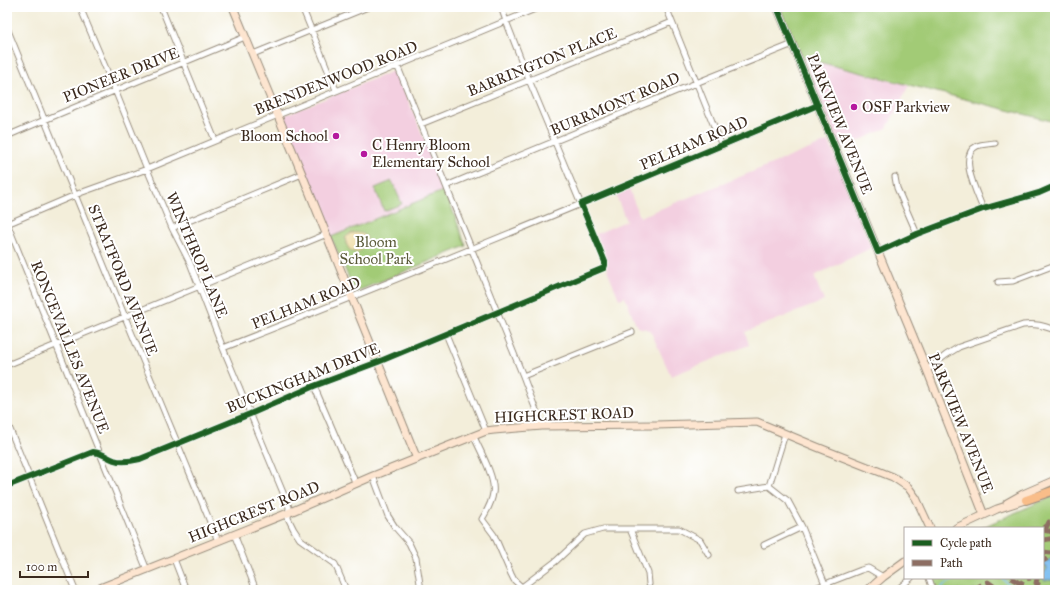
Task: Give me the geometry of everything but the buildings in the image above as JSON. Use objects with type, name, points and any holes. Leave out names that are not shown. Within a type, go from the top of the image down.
[{"type":"main road","points":[[1026,500],[1055,489]]},
{"type":"street","name":"WINTHROP LANE","points":[[80,7],[146,168],[200,287],[250,414],[289,507],[288,518],[300,539],[335,564],[346,590]]},
{"type":"street","points":[[161,7],[215,140]]},
{"type":"street","points":[[233,7],[353,298],[417,460]]},
{"type":"street","points":[[302,7],[336,90]]},
{"type":"street","points":[[253,54],[368,7]]},
{"type":"street","points":[[501,7],[580,204]]},
{"type":"street","name":"BRENDENWOOD ROAD","points":[[7,224],[278,115],[540,7]]},
{"type":"street","points":[[666,7],[722,146]]},
{"type":"street","name":"PARKVIEW AVENUE","points":[[777,7],[927,370],[984,515]]},
{"type":"street","name":"BARRINGTON PLACE","points":[[421,124],[672,22]]},
{"type":"street","name":"STRATFORD AVENUE","points":[[7,28],[218,541]]},
{"type":"street","name":"PIONEER DRIVE","points":[[7,136],[245,37]]},
{"type":"street","name":"BURRMONT ROAD","points":[[446,186],[793,44]]},
{"type":"street","points":[[397,65],[542,426]]},
{"type":"street","name":"PELHAM ROAD","points":[[224,348],[353,298],[818,105]]},
{"type":"street","points":[[983,209],[969,171],[970,151],[976,147],[995,143]]},
{"type":"street","points":[[172,228],[302,174]]},
{"type":"street","points":[[895,177],[897,188],[917,234]]},
{"type":"street","points":[[878,252],[917,234],[983,209],[1038,193],[1055,186]]},
{"type":"street","name":"BUCKINGHAM DRIVE","points":[[100,452],[114,460],[124,462],[140,459],[314,386],[378,362],[604,268],[605,265],[580,204]]},
{"type":"street","name":"RONCEVALLES AVENUE","points":[[7,224],[147,570]]},
{"type":"street","points":[[7,365],[327,234]]},
{"type":"street","points":[[998,282],[1013,281],[1055,265]]},
{"type":"street","points":[[927,370],[946,355],[960,347],[1023,325],[1032,323],[1055,330]]},
{"type":"street","points":[[523,376],[632,332]]},
{"type":"street","points":[[446,334],[486,431]]},
{"type":"street","points":[[314,386],[356,484]]},
{"type":"street","points":[[7,422],[75,590]]},
{"type":"street","name":"HIGHCREST ROAD","points":[[99,589],[486,431],[542,426],[756,422],[893,478],[908,487],[916,498],[930,527]]},
{"type":"street","points":[[769,486],[785,434]]},
{"type":"street","points":[[474,437],[492,479],[494,492],[490,505],[482,520],[494,535],[514,580],[523,589],[585,534],[602,529],[679,529],[700,540],[709,555]]},
{"type":"street","points":[[7,486],[93,452],[100,452]]},
{"type":"street","points":[[373,476],[388,516],[395,527],[409,543],[416,558],[421,590]]},
{"type":"street","points":[[958,527],[997,509],[1023,494],[1055,480]]},
{"type":"street","points":[[738,491],[769,486],[788,501],[802,527],[825,584]]},
{"type":"street","points":[[997,509],[1026,500]]},
{"type":"street","points":[[764,545],[802,527]]},
{"type":"street","points":[[630,529],[648,573],[649,584]]},
{"type":"street","points":[[234,534],[256,590]]},
{"type":"street","points":[[174,559],[186,590]]},
{"type":"street","points":[[868,590],[904,562]]},
{"type":"street","points":[[810,590],[868,568],[883,577]]},
{"type":"street","points":[[897,590],[910,579]]},
{"type":"street","points":[[929,579],[933,590]]},
{"type":"shaded area","points":[[803,58],[909,85],[887,128],[841,149]]},
{"type":"shaded area","name":"C Henry Bloom Elementary School","points":[[393,71],[397,73],[445,190],[331,237],[283,117]]},
{"type":"shaded area","points":[[829,141],[871,248],[814,276],[824,301],[745,332],[749,345],[671,376],[650,330],[637,327],[625,297],[619,299],[608,272],[604,253],[596,234],[626,221],[615,193],[628,187],[640,217]]},
{"type":"green space","points":[[780,7],[1055,7],[1055,122],[803,58],[794,43]]},
{"type":"green space","points":[[392,181],[402,204],[384,211],[375,188]]},
{"type":"green space","name":"Bloom School Park","points":[[445,190],[466,246],[355,292],[331,237]]},
{"type":"green space","points":[[1055,495],[1055,590],[936,590],[932,579],[1044,579],[1044,527],[983,527]]},
{"type":"sand","points":[[351,233],[361,234],[366,237],[367,242],[364,248],[354,252],[348,248],[345,238]]},
{"type":"water","points":[[1055,557],[1055,580],[1044,580],[1044,573],[1047,567],[1044,566],[1044,564]]},
{"type":"waterway","points":[[939,590],[944,585],[955,579]]},
{"type":"waterway","points":[[1003,579],[1014,590]]},
{"type":"marked path","points":[[1044,528],[1047,526],[1049,522],[1055,523]]},
{"type":"marked path","points":[[1044,530],[1055,534]]},
{"type":"marked path","points":[[1044,540],[1055,538]]},
{"type":"marked path","points":[[1044,552],[1051,553],[1049,557],[1044,560]]},
{"type":"marked path","points":[[1013,579],[1021,584]]},
{"type":"marked path","points":[[1022,590],[1021,584],[1024,579]]},
{"type":"marked path","points":[[1037,579],[1036,583],[1053,590]]},
{"type":"marked path","points":[[973,590],[988,582],[999,590]]},
{"type":"cycle path","points":[[777,7],[878,252],[917,234],[983,209],[1039,193],[1055,186]]},
{"type":"cycle path","points":[[7,486],[93,452],[102,454],[117,461],[140,459],[314,386],[378,362],[604,268],[605,262],[581,204],[818,105]]},
{"type":"place","name":"OSF Parkview","points":[[854,107]]},
{"type":"place","name":"Bloom School","points":[[336,136]]},
{"type":"place","name":"C Henry Bloom Elementary School","points":[[364,154]]}]
